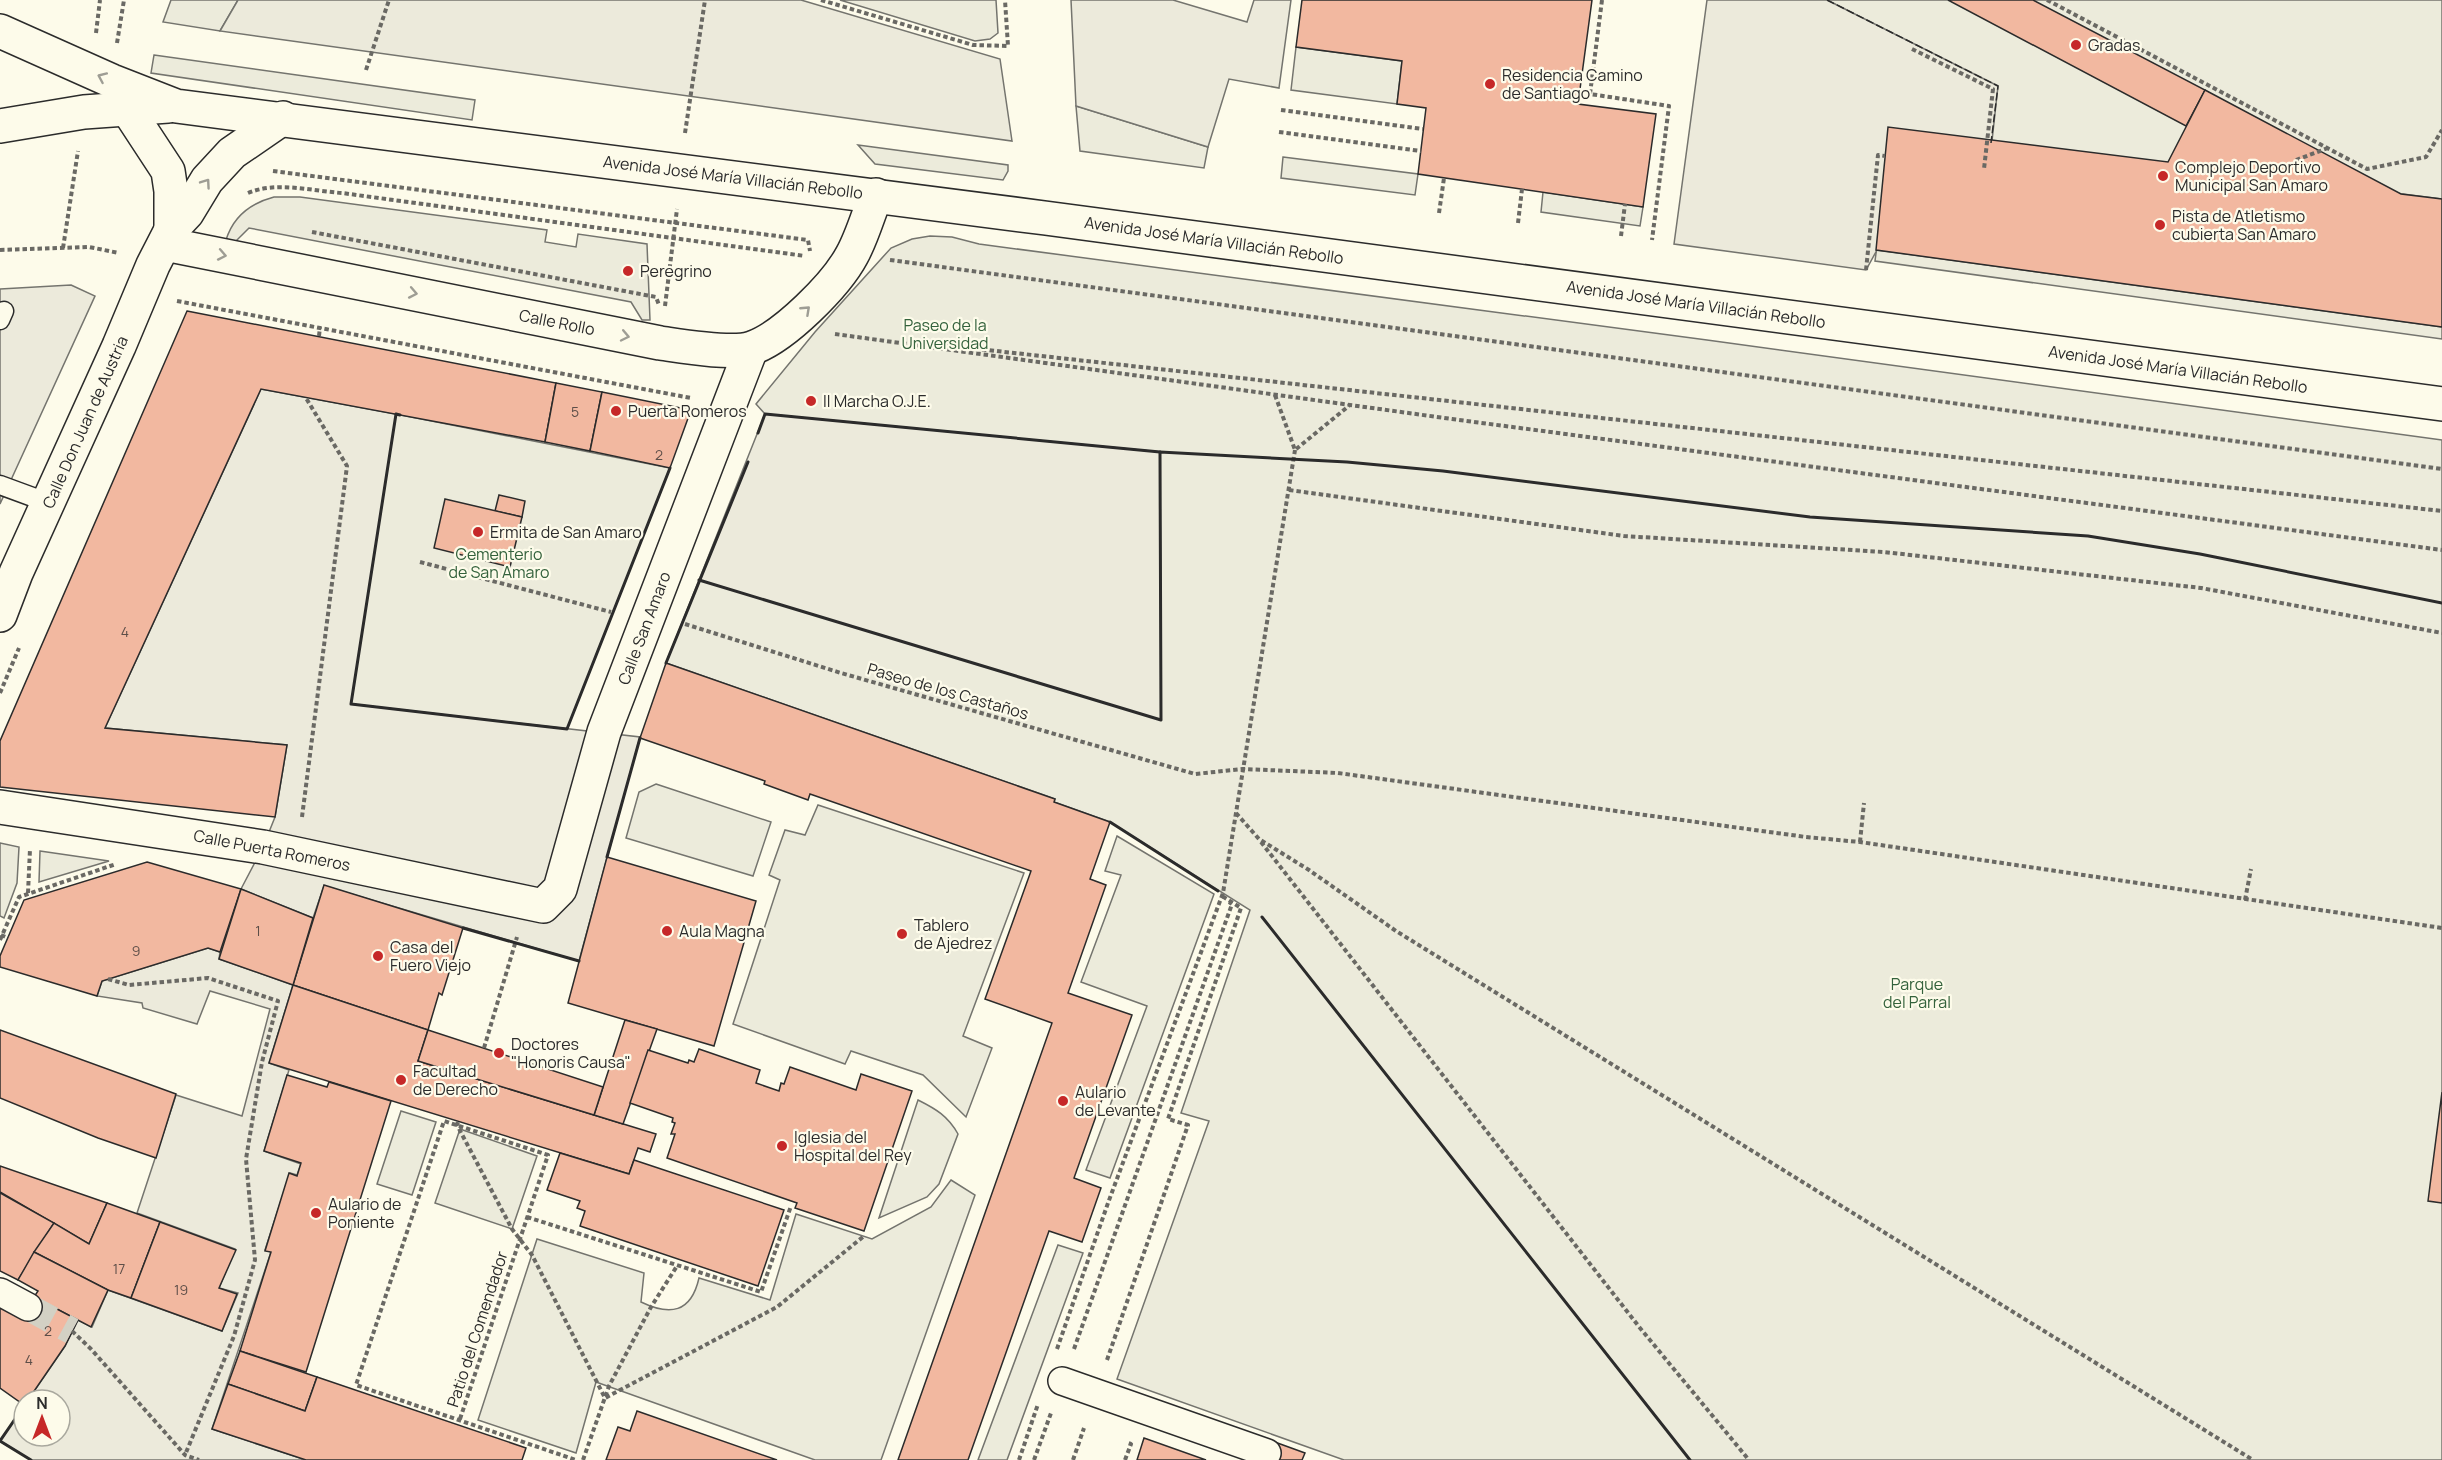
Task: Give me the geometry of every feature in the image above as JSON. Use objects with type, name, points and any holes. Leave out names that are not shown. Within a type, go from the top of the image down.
[{"type":"main road","name":"Avenida José María Villacián Rebollo","points":[[0,31],[112,81],[176,106],[876,195],[2442,404]]},
{"type":"main road","points":[[0,126],[84,112],[176,106]]},
{"type":"main road","name":"Calle Don Juan de Austria","points":[[128,110],[168,171],[171,191],[163,246]]},
{"type":"main road","name":"Calle Don Juan de Austria","points":[[0,615],[163,246],[188,213],[207,180],[232,153],[284,118]]},
{"type":"main road","name":"Calle Rollo","points":[[163,246],[660,343],[703,350],[751,349],[778,333],[828,288],[852,256],[876,195]]},
{"type":"main road","name":"Calle San Amaro","points":[[535,904],[560,890],[604,732],[751,349]]},
{"type":"main road","name":"Calle Puerta Romeros","points":[[0,807],[205,837],[535,904]]},
{"type":"street","points":[[0,1292],[28,1307]]},
{"type":"street","points":[[1053,1378],[1267,1453]]},
{"type":"lane","points":[[0,485],[49,502]]},
{"type":"path","points":[[118,36],[124,0]]},
{"type":"path","points":[[366,70],[389,0]]},
{"type":"path","points":[[687,114],[705,0]]},
{"type":"path","points":[[821,0],[973,45],[1008,46],[1005,0]]},
{"type":"path","points":[[1602,0],[1590,94],[1669,106],[1652,240]]},
{"type":"path","points":[[2048,0],[2367,169],[2426,157],[2442,130]]},
{"type":"path","points":[[1912,49],[1993,89],[1984,169]]},
{"type":"path","points":[[1281,110],[1423,129]]},
{"type":"path","points":[[1279,132],[1420,151]]},
{"type":"path","points":[[2296,160],[2328,148]]},
{"type":"path","points":[[1866,270],[1878,155],[1885,156]]},
{"type":"path","points":[[1439,213],[1444,178]]},
{"type":"path","points":[[241,198],[262,187],[279,187],[812,257],[852,256],[2442,469]]},
{"type":"path","points":[[1518,223],[1522,189]]},
{"type":"path","points":[[1621,236],[1625,204]]},
{"type":"path","points":[[664,307],[675,224]]},
{"type":"path","points":[[0,250],[89,247],[122,254],[163,246]]},
{"type":"path","points":[[169,300],[729,405]]},
{"type":"path","points":[[319,336],[320,327]]},
{"type":"path","points":[[2442,511],[825,332],[1275,395],[2442,550]]},
{"type":"path","points":[[1034,1460],[1053,1378],[1108,1203],[1222,896],[1294,460],[1295,450],[1275,395]]},
{"type":"path","points":[[297,854],[347,466],[306,398]]},
{"type":"path","points":[[1295,450],[1350,405]]},
{"type":"path","points":[[1289,490],[1624,536],[1884,552],[2189,587],[2442,633]]},
{"type":"path","name":"Paseo de los Castaños","points":[[420,562],[613,612],[648,618],[1195,774],[1244,769],[1338,773],[1806,837],[1860,842],[2442,928]]},
{"type":"path","points":[[1860,842],[1864,803]]},
{"type":"path","points":[[1236,813],[1259,839],[1640,1328],[1749,1460]]},
{"type":"path","points":[[1259,839],[1309,870],[1396,931],[2253,1460]]},
{"type":"path","points":[[8,938],[1,937],[19,897],[122,862]]},
{"type":"path","points":[[2245,900],[2251,869]]},
{"type":"path","points":[[1019,1460],[1053,1378],[1232,904],[1222,896]]},
{"type":"path","points":[[1072,1460],[1188,1125],[1168,1119],[1242,908],[1222,896]]},
{"type":"path","points":[[484,1048],[535,904]]},
{"type":"path","points":[[108,979],[129,985],[208,978],[278,1001],[262,1062],[246,1159],[255,1260],[234,1336],[185,1455]]},
{"type":"path","name":"Patio del Comendador","points":[[444,1121],[548,1155],[527,1217],[460,1419],[356,1385],[444,1121]]},
{"type":"path","name":"Patio del Comendador","points":[[458,1124],[519,1240],[532,1255],[605,1398]]},
{"type":"path","points":[[527,1217],[761,1292],[791,1206]]},
{"type":"path","points":[[605,1398],[777,1307],[864,1236]]},
{"type":"path","points":[[583,1460],[605,1398],[651,1306],[677,1266]]},
{"type":"path","points":[[72,1331],[92,1349],[185,1455],[199,1460]]},
{"type":"path","points":[[460,1419],[576,1460]]},
{"type":"path","points":[[1084,1428],[1093,1431]]},
{"type":"path","points":[[1121,1441],[1131,1444],[1125,1460]]},
{"type":"green space","points":[[171,0],[238,0],[220,31],[163,22]]},
{"type":"green space","points":[[840,0],[996,0],[998,33],[990,39],[975,41]]},
{"type":"green space","name":"Complejo Deportivo Municipal San Amaro","points":[[1827,0],[2442,0],[2442,339],[1875,261],[1904,40]]},
{"type":"green space","points":[[1296,47],[1402,61],[1397,104],[1291,90]]},
{"type":"green space","points":[[154,55],[475,100],[472,120],[151,73]]},
{"type":"green space","points":[[1076,106],[1208,147],[1204,168],[1080,151]]},
{"type":"green space","points":[[858,145],[1008,165],[1008,171],[1003,180],[875,164]]},
{"type":"green space","points":[[1283,157],[1418,174],[1415,195],[1281,178]]},
{"type":"green space","points":[[1543,192],[1643,207],[1640,226],[1541,212]]},
{"type":"green space","points":[[274,197],[300,197],[547,230],[545,242],[576,247],[578,234],[647,244],[650,320],[642,320],[631,302],[249,228],[235,242],[226,240],[233,224],[244,212]]},
{"type":"green space","name":"Parque del Parral","points":[[930,236],[952,237],[979,244],[2442,440],[2442,1460],[1344,1460],[1117,1379],[1209,1121],[1181,1113],[1250,910],[1110,822],[1054,802],[1055,799],[666,663],[699,580],[1161,719],[1160,452],[765,414],[756,404],[815,332],[891,248],[912,239]]},
{"type":"green space","name":"Cementerio de San Amaro","points":[[396,414],[670,468],[567,729],[351,704]]},
{"type":"green space","points":[[656,784],[771,822],[753,876],[626,838],[639,792]]},
{"type":"green space","points":[[818,805],[1024,873],[963,1036],[992,1048],[966,1117],[923,1075],[851,1051],[845,1064],[733,1024],[780,880],[769,875],[785,830],[805,835]]},
{"type":"green space","points":[[1117,836],[1214,894],[1110,1178],[1086,1170],[1147,1006],[1081,982],[1121,875],[1105,871]]},
{"type":"green space","points":[[0,843],[19,847],[17,883],[4,918],[0,916]]},
{"type":"green space","points":[[40,851],[109,861],[39,882]]},
{"type":"green space","points":[[918,1100],[941,1114],[958,1134],[939,1184],[927,1197],[879,1218]]},
{"type":"green space","points":[[401,1111],[436,1122],[412,1195],[377,1184]]},
{"type":"green space","points":[[460,1129],[537,1156],[512,1229],[435,1203]]},
{"type":"green space","points":[[951,1180],[975,1195],[881,1460],[815,1460],[596,1382],[576,1453],[478,1420],[537,1239],[644,1273],[641,1302],[661,1309],[670,1310],[685,1305],[691,1298],[699,1278],[770,1300],[796,1214],[872,1239],[931,1207]]},
{"type":"green space","points":[[1058,1245],[1083,1253],[1007,1460],[978,1460]]},
{"type":"shaded area","points":[[238,0],[801,0],[1000,59],[1012,141],[220,31]]},
{"type":"shaded area","points":[[1071,0],[1173,0],[1247,22],[1254,0],[1291,0],[1279,88],[1229,79],[1208,147],[1076,106]]},
{"type":"shaded area","points":[[1707,0],[1827,0],[1998,86],[1992,141],[2442,199],[2442,327],[1877,250],[1866,270],[1674,244]]},
{"type":"shaded area","points":[[71,285],[95,296],[0,504],[0,289]]},
{"type":"shaded area","points":[[261,389],[396,414],[351,704],[640,737],[579,961],[324,886],[313,918],[241,889],[263,847],[275,817],[287,745],[105,728]]},
{"type":"shaded area","points":[[765,414],[1160,452],[1161,720],[699,580]]},
{"type":"shaded area","points":[[208,948],[220,952],[219,959],[293,985],[269,1063],[289,1070],[264,1151],[301,1164],[297,1175],[290,1173],[265,1250],[271,1252],[212,1429],[306,1460],[31,1460],[0,1441],[12,1424],[12,1448],[72,1448],[72,1388],[36,1388],[65,1346],[78,1320],[92,1327],[108,1290],[222,1331],[238,1293],[219,1288],[235,1249],[137,1213],[176,1095],[242,1116],[270,1009],[210,991],[197,1024],[143,1008],[142,1003],[97,996],[102,981]]},
{"type":"building","name":"Residencia Camino de Santiago","points":[[1302,0],[1592,0],[1578,104],[1656,114],[1643,207],[1418,174],[1426,108],[1397,104],[1402,61],[1296,47]]},
{"type":"building","name":"Gradas","points":[[1948,0],[2033,0],[2205,90],[2186,126]]},
{"type":"building","name":"Pista de Atletismo cubierta San Amaro","points":[[2205,90],[2401,194],[2442,199],[2442,327],[1876,250],[1888,127],[2168,162]]},
{"type":"building","points":[[187,311],[556,383],[545,442],[261,389],[105,728],[287,745],[275,817],[0,787],[0,741]]},
{"type":"building","points":[[556,383],[602,392],[590,451],[545,442]]},
{"type":"building","points":[[602,392],[691,410],[670,468],[590,451]]},
{"type":"building","points":[[499,495],[525,501],[522,517],[495,511]]},
{"type":"building","name":"Ermita de San Amaro","points":[[445,499],[522,517],[510,567],[434,548]]},
{"type":"building","name":"Aulario de Levante","points":[[666,663],[1055,799],[1054,802],[1110,822],[1090,879],[1106,885],[1068,993],[1132,1015],[1074,1178],[1101,1188],[1082,1242],[1049,1231],[968,1460],[898,1460],[1052,1023],[985,999],[1031,871],[810,794],[808,800],[764,784],[765,781],[640,738]]},
{"type":"building","name":"Aula Magna","points":[[607,857],[756,901],[714,1046],[568,1003]]},
{"type":"building","points":[[147,862],[241,889],[220,952],[208,948],[102,981],[97,996],[0,967],[0,956],[24,900]]},
{"type":"building","name":"Casa del Fuero Viejo","points":[[324,885],[463,928],[442,995],[439,993],[428,1030],[293,985]]},
{"type":"building","points":[[241,889],[313,918],[293,985],[219,959]]},
{"type":"building","name":"Facultad de Derecho","points":[[293,985],[428,1030],[418,1061],[656,1134],[650,1152],[638,1148],[629,1174],[269,1063]]},
{"type":"building","points":[[625,1020],[657,1029],[623,1124],[594,1115]]},
{"type":"building","points":[[0,1030],[176,1094],[156,1158],[98,1138],[0,1098]]},
{"type":"building","points":[[428,1030],[603,1087],[594,1115],[418,1061]]},
{"type":"building","name":"Iglesia del Hospital del Rey","points":[[699,1049],[760,1070],[756,1083],[779,1091],[790,1067],[856,1090],[861,1074],[912,1091],[864,1231],[795,1208],[797,1203],[667,1158],[675,1134],[671,1134],[675,1123],[672,1122],[673,1118],[630,1103],[648,1050],[688,1063],[689,1060],[694,1062]]},
{"type":"building","name":"Aulario de Poniente","points":[[287,1075],[327,1087],[329,1082],[391,1101],[306,1372],[240,1351],[271,1252],[265,1251],[289,1173],[297,1176],[301,1163],[264,1151]]},
{"type":"building","points":[[2442,1092],[2442,1203],[2428,1201]]},
{"type":"building","points":[[560,1153],[629,1174],[634,1160],[784,1210],[758,1286],[580,1226],[585,1211],[577,1208],[580,1201],[547,1190]]},
{"type":"building","points":[[0,1166],[107,1203],[89,1244],[0,1192]]},
{"type":"building","points":[[0,1193],[54,1223],[18,1280],[0,1271]]},
{"type":"building","points":[[107,1203],[160,1222],[131,1298],[108,1290],[34,1252],[54,1223],[89,1244]]},
{"type":"building","points":[[160,1222],[236,1250],[219,1288],[237,1294],[222,1331],[131,1298]]},
{"type":"building","points":[[34,1252],[108,1290],[91,1327],[34,1297],[38,1291],[18,1280]]},
{"type":"building","points":[[34,1297],[78,1320],[65,1346],[36,1388],[12,1388],[12,1396],[0,1388],[0,1307]]},
{"type":"building","points":[[240,1351],[317,1377],[305,1411],[228,1384]]},
{"type":"building","points":[[317,1377],[526,1448],[522,1460],[306,1460],[212,1429],[228,1384],[305,1411]]},
{"type":"building","points":[[637,1411],[777,1460],[606,1460],[618,1427],[630,1431]]},
{"type":"building","points":[[1144,1438],[1206,1460],[1137,1460]]},
{"type":"building","points":[[1272,1441],[1305,1453],[1302,1460],[1265,1460]]},
{"type":"tunnel","points":[[28,1307],[72,1331]]},
{"type":"fence","points":[[1827,0],[1998,86],[1991,143]]},
{"type":"wall","points":[[400,415],[396,414],[351,704],[567,729],[670,468]]},
{"type":"wall","points":[[758,433],[765,414],[1160,452]]},
{"type":"wall","points":[[699,580],[1161,720],[1160,452],[1347,462],[1443,471],[1810,517],[2088,536],[2200,554],[2442,603]]},
{"type":"wall","points":[[666,663],[748,462]]},
{"type":"wall","points":[[607,857],[640,738]]},
{"type":"wall","points":[[1110,822],[1218,891]]},
{"type":"wall","points":[[1262,917],[1690,1460]]},
{"type":"wall","points":[[463,928],[579,961]]},
{"type":"wall","points":[[12,1424],[0,1441],[31,1460]]},
{"type":"place","name":"Gradas","points":[[2076,45]]},
{"type":"place","name":"Residencia Camino de Santiago","points":[[1490,84]]},
{"type":"place","name":"Complejo Deportivo Municipal San Amaro","points":[[2163,176]]},
{"type":"place","name":"Pista de Atletismo cubierta San Amaro","points":[[2160,225]]},
{"type":"place","name":"Peregrino","points":[[628,271]]},
{"type":"place","name":"II Marcha O.J.E.","points":[[811,401]]},
{"type":"place","name":"Puerta Romeros","points":[[616,411]]},
{"type":"place","name":"Ermita de San Amaro","points":[[478,532]]},
{"type":"place","name":"Aula Magna","points":[[667,931]]},
{"type":"place","name":"Tablero de Ajedrez","points":[[902,934]]},
{"type":"place","name":"Casa del Fuero Viejo","points":[[378,956]]},
{"type":"place","name":"Doctores \"Honoris Causa\"","points":[[499,1053]]},
{"type":"place","name":"Facultad de Derecho","points":[[401,1080]]},
{"type":"place","name":"Aulario de Levante","points":[[1063,1101]]},
{"type":"place","name":"Iglesia del Hospital del Rey","points":[[782,1146]]},
{"type":"place","name":"Aulario de Poniente","points":[[316,1213]]},
{"type":"park label","name":"Paseo de la Universidad","points":[[945,334]]}]
